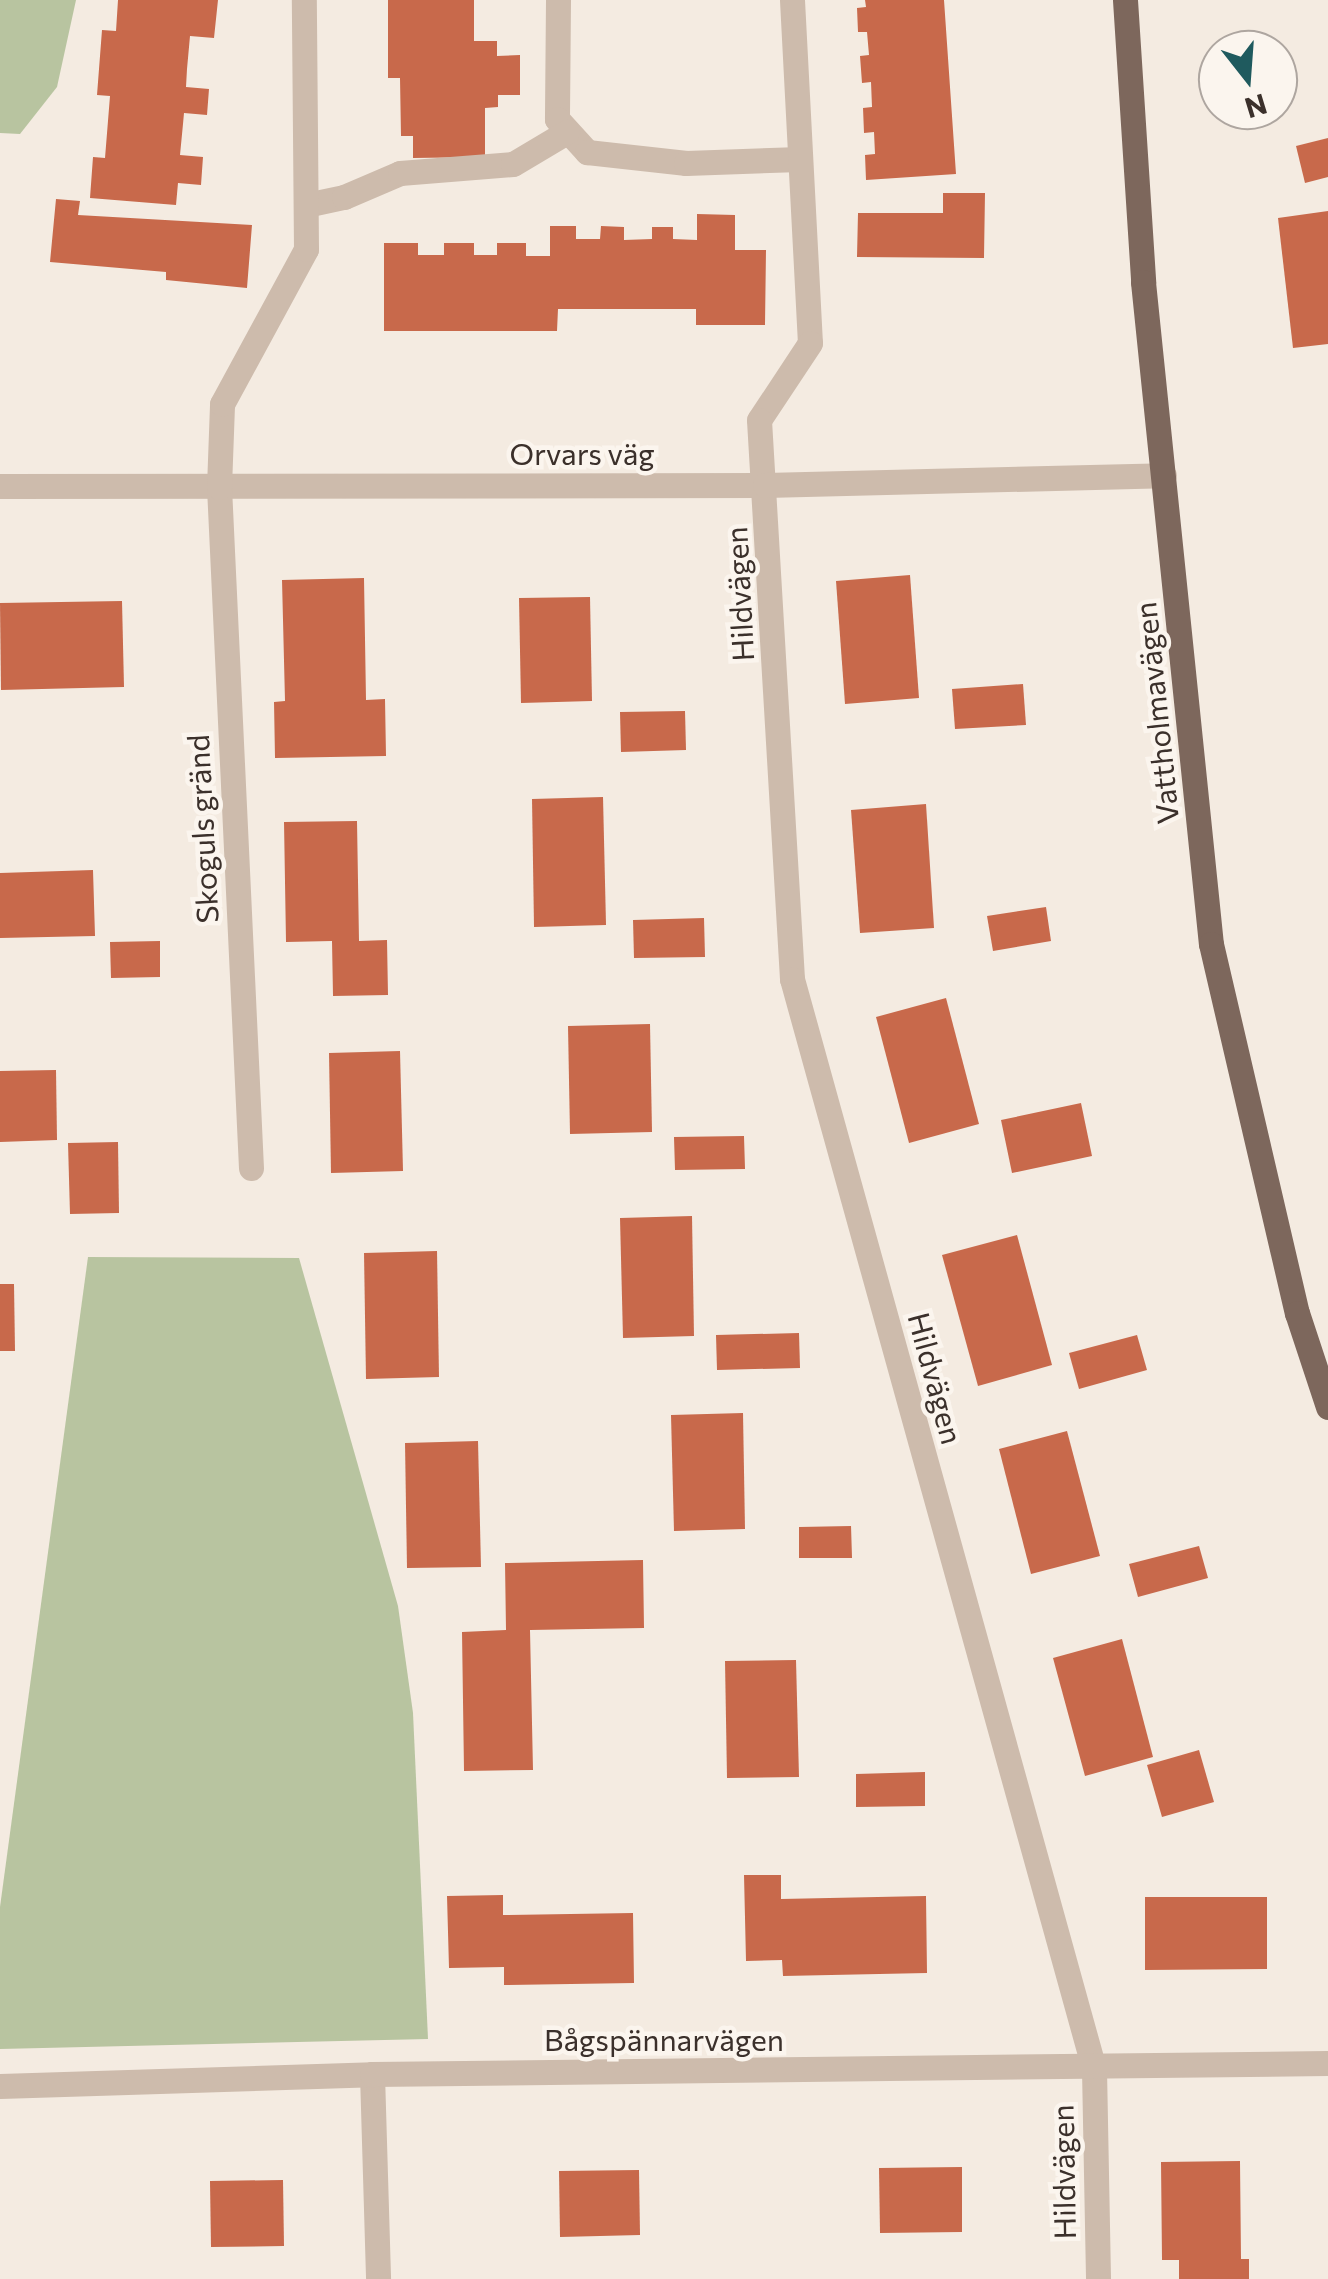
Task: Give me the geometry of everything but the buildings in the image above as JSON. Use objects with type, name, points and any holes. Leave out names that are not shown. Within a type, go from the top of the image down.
[{"type":"main road","name":"Vattholmavägen","points":[[1126,0],[1143,282],[1212,944],[1297,1314],[1328,1407]]},
{"type":"street","name":"Skoguls gränd","points":[[251,1168],[219,487],[222,404],[306,249],[304,0]]},
{"type":"street","points":[[558,0],[557,119],[587,152],[686,163],[800,159]]},
{"type":"street","name":"Hildvägen","points":[[792,0],[810,343],[759,420],[766,485],[792,979],[1094,2069],[1098,2279]]},
{"type":"street","points":[[306,205],[344,197],[400,173],[513,164],[568,132]]},
{"type":"street","name":"Orvars väg","points":[[0,486],[766,485],[1164,475]]},
{"type":"street","name":"Bågspännarvägen","points":[[0,2086],[372,2074],[1094,2069],[1328,2062]]},
{"type":"street","points":[[372,2074],[378,2279]]},
{"type":"green space","points":[[0,0],[76,0],[57,87],[20,134],[0,133]]},
{"type":"green space","points":[[88,1257],[299,1258],[398,1606],[413,1713],[428,2039],[0,2049],[0,1907]]}]
